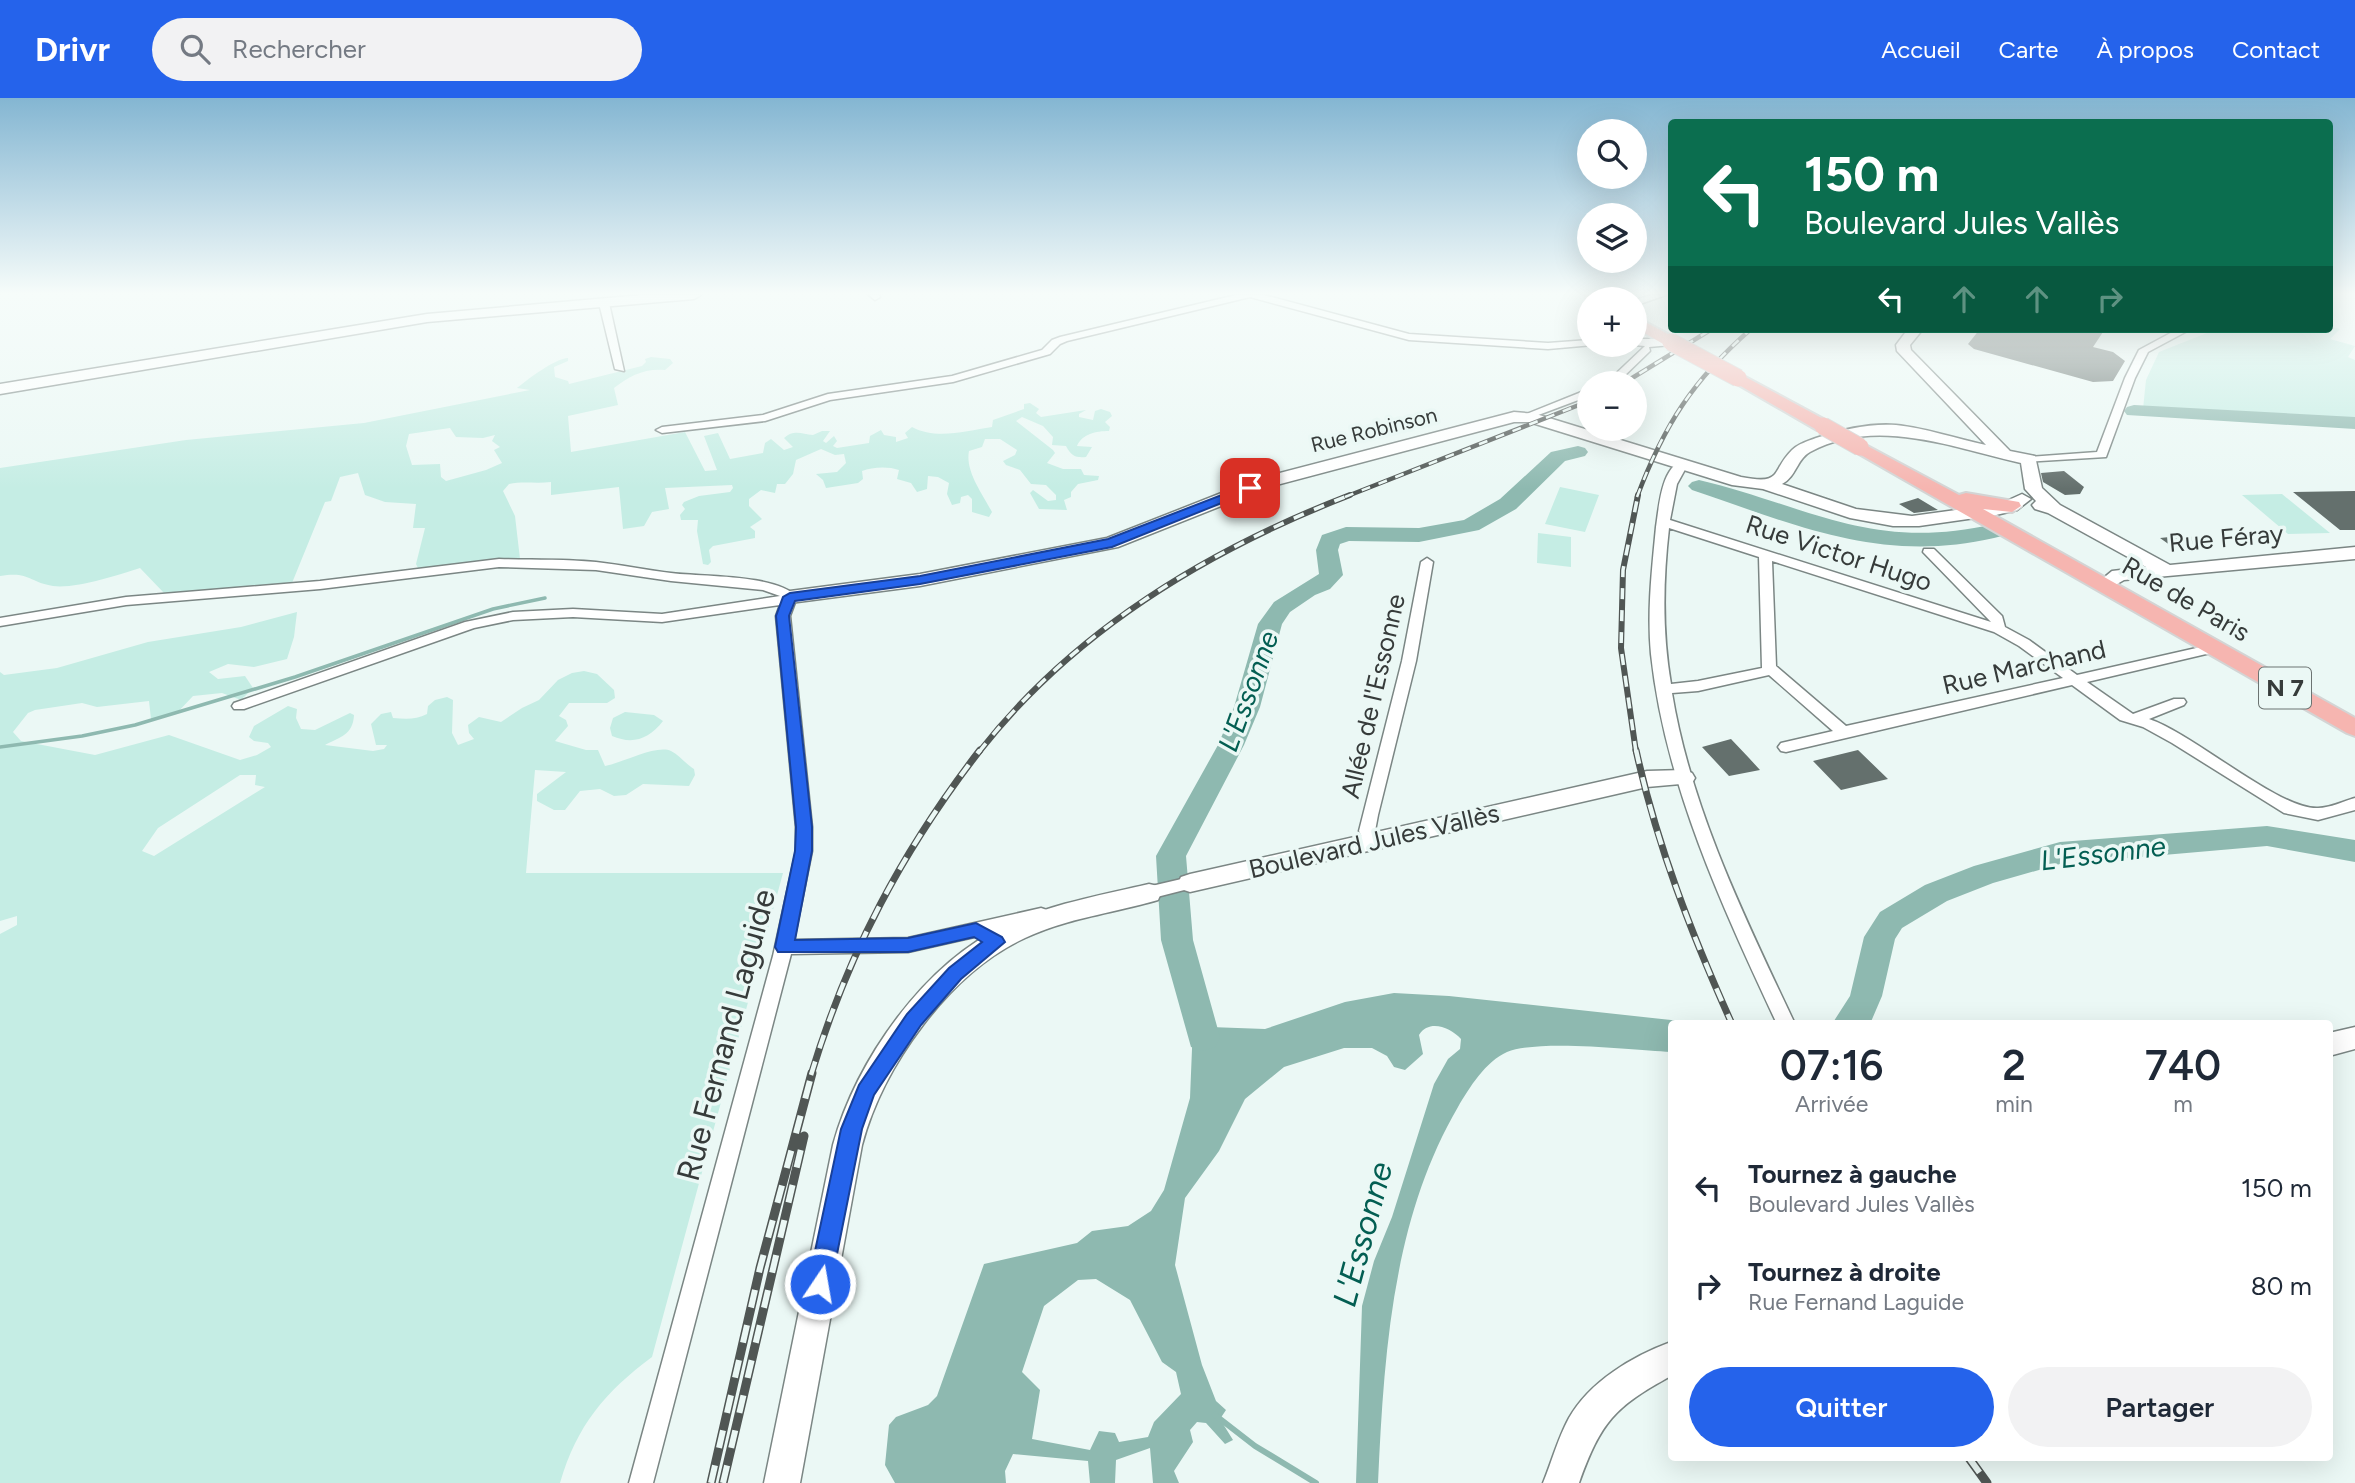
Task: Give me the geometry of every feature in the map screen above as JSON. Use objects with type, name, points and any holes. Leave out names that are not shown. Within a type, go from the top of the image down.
[{"type":"main road","name":"N 7","points":[[1704,360],[1982,516]]},
{"type":"main road","points":[[1939,491],[1987,504],[2017,502]]},
{"type":"main road","points":[[1939,491],[1954,515]]},
{"type":"main road","name":"Rue de Paris","points":[[1982,516],[2355,728]]},
{"type":"street","points":[[0,389],[175,360]]},
{"type":"street","points":[[618,360],[620,369]]},
{"type":"street","points":[[662,430],[752,420],[828,397],[953,379],[1020,360]]},
{"type":"street","points":[[1911,360],[2007,456],[2017,472],[2017,502]]},
{"type":"street","points":[[1766,484],[1784,478],[1796,454],[1808,447],[1879,430],[1897,430],[2029,460],[2102,455],[2139,360]]},
{"type":"street","points":[[1525,417],[1577,397]]},
{"type":"street","name":"Rue Robinson","points":[[790,597],[920,580],[1112,543],[1263,483],[1509,418],[1525,417],[1738,481],[1766,484],[1856,514],[1911,521],[1954,515],[1982,516]]},
{"type":"street","points":[[1944,441],[1973,438],[1978,428]]},
{"type":"street","points":[[2029,460],[2034,489],[2054,509],[2166,570]]},
{"type":"street","points":[[1682,464],[1671,485],[1658,548],[1658,645],[1664,689],[1684,778],[1711,859],[1784,1020]]},
{"type":"street","name":"Rue Robinson","points":[[1790,467],[1811,491],[1856,514]]},
{"type":"street","points":[[1982,516],[2017,502],[2054,509]]},
{"type":"street","name":"Rue Victor Hugo","points":[[1663,522],[2000,629]]},
{"type":"street","points":[[1929,552],[1997,619],[2000,629],[2024,643],[2125,717],[2177,739],[2290,809],[2318,814],[2355,804]]},
{"type":"street","name":"Rue Féray","points":[[2105,585],[2119,575],[2355,553]]},
{"type":"street","points":[[1765,554],[1769,667],[1834,726],[1844,731],[1839,735],[1786,747]]},
{"type":"street","name":"Allée de l'Essonne","points":[[1371,841],[1367,831],[1370,816],[1409,661],[1427,562]]},
{"type":"street","points":[[0,622],[170,597],[238,594],[522,563],[586,565],[764,586],[782,591],[790,597]]},
{"type":"street","points":[[239,706],[491,620],[549,613],[662,618],[773,603],[790,597]]},
{"type":"street","name":"Rue Fernand Laguide","points":[[641,1483],[784,947],[804,851],[804,827],[783,616],[790,597]]},
{"type":"street","name":"Rue Marchand","points":[[1844,731],[1868,728],[2214,648]]},
{"type":"street","points":[[1664,689],[1698,686],[1772,670]]},
{"type":"street","points":[[2133,720],[2179,702]]},
{"type":"street","name":"Boulevard Jules Vallès","points":[[784,947],[908,945],[986,936],[1149,893],[1371,841],[1647,779],[1684,778]]},
{"type":"street","points":[[782,1483],[804,1362],[858,1110],[874,1076],[914,1020],[986,936]]},
{"type":"street","points":[[2333,1044],[2355,1038]]},
{"type":"street","points":[[1562,1483],[1583,1427],[1606,1399],[1631,1379],[1668,1360]]},
{"type":"shaded area","points":[[561,360],[568,361],[554,367],[555,377],[568,381],[569,384],[642,366],[645,360],[670,360],[673,363],[665,370],[638,374],[614,388],[618,405],[568,416],[571,452],[685,432],[705,471],[717,470],[704,436],[718,433],[730,459],[763,453],[765,443],[771,439],[784,450],[793,447],[784,438],[795,433],[813,435],[830,431],[823,441],[826,443],[834,436],[837,441],[833,446],[837,448],[869,443],[870,436],[881,430],[884,435],[896,437],[896,442],[908,438],[905,433],[912,427],[941,434],[992,427],[993,420],[1024,409],[1024,404],[1030,403],[1039,409],[1036,413],[1041,417],[1086,410],[1079,414],[1079,417],[1093,420],[1095,411],[1101,409],[1110,412],[1112,416],[1105,422],[1110,427],[1109,431],[1090,434],[1079,442],[1077,446],[1092,447],[1086,457],[1077,457],[1066,446],[1052,445],[1053,437],[1043,426],[1022,417],[1016,421],[1053,450],[1055,453],[1047,463],[1063,469],[1081,469],[1084,475],[1099,476],[1098,480],[1078,484],[1071,492],[1071,497],[1064,500],[1067,510],[1039,509],[1030,493],[1033,490],[1048,501],[1056,500],[1056,495],[1046,485],[1031,484],[1020,470],[1006,465],[1003,461],[1015,455],[1017,450],[1000,439],[985,439],[982,447],[969,451],[972,474],[992,512],[989,517],[972,512],[972,499],[968,495],[961,497],[960,503],[952,505],[947,494],[949,483],[938,477],[928,476],[927,489],[917,492],[911,483],[897,479],[899,470],[895,469],[862,471],[863,479],[858,483],[826,488],[823,480],[816,474],[837,472],[846,463],[844,454],[835,455],[821,449],[796,460],[793,474],[785,484],[777,484],[775,493],[761,490],[749,499],[749,506],[762,519],[750,527],[755,531],[755,538],[713,546],[709,550],[711,562],[708,565],[703,564],[697,531],[698,520],[681,520],[680,515],[685,509],[682,505],[699,496],[730,492],[732,485],[665,488],[669,509],[652,512],[644,526],[623,529],[619,487],[551,495],[551,482],[509,484],[503,491],[515,516],[520,559],[419,570],[416,564],[425,528],[413,528],[416,504],[385,502],[365,495],[358,473],[340,477],[331,501],[325,502],[292,583],[164,593],[140,568],[97,581],[62,586],[53,586],[17,575],[0,576],[0,468],[186,440],[364,423],[530,390],[517,388]],"holes":[[[450,428],[456,437],[483,438],[495,435],[492,441],[500,447],[494,450],[502,463],[446,481],[441,477],[440,464],[412,465],[406,446],[409,434]]]},
{"type":"shaded area","points":[[2155,360],[2354,360],[2355,421],[2143,409],[2146,380]]},
{"type":"shaded area","points":[[1560,487],[1599,495],[1585,532],[1545,524]]},
{"type":"shaded area","points":[[2282,494],[2330,533],[2288,534],[2242,495]]},
{"type":"shaded area","points":[[1538,533],[1571,537],[1571,567],[1537,563]]},
{"type":"shaded area","points":[[297,612],[294,637],[287,659],[254,667],[228,664],[209,672],[218,679],[245,676],[253,688],[241,700],[222,693],[193,696],[176,714],[151,719],[149,701],[97,707],[82,703],[35,710],[28,713],[13,732],[21,741],[95,755],[169,735],[240,760],[271,747],[268,743],[254,741],[249,737],[254,726],[288,706],[297,709],[296,718],[301,729],[315,730],[350,713],[354,715],[348,731],[325,745],[373,751],[384,749],[387,745],[376,745],[371,724],[381,714],[391,712],[393,718],[419,717],[427,714],[428,706],[435,700],[447,697],[453,700],[452,733],[458,745],[474,739],[469,733],[468,725],[479,717],[501,722],[539,700],[558,680],[584,671],[597,674],[614,690],[615,698],[607,703],[569,703],[559,716],[566,720],[568,726],[555,741],[586,750],[598,750],[605,766],[648,752],[671,751],[694,769],[695,775],[689,786],[643,784],[626,795],[614,796],[600,789],[580,791],[565,810],[554,810],[537,801],[537,794],[566,772],[535,770],[526,873],[783,873],[652,1357],[620,1383],[595,1411],[575,1444],[560,1483],[0,1483],[0,934],[17,925],[17,916],[0,921],[0,672],[4,675],[57,668],[148,642],[241,627]],"holes":[[[240,775],[256,775],[255,785],[265,787],[154,856],[142,851],[158,828]]]},
{"type":"shaded area","points":[[625,712],[654,715],[663,721],[640,739],[620,739],[612,736],[610,728],[613,718]]},
{"type":"shaded area","points":[[1394,993],[1449,996],[1671,1020],[1668,1020],[1668,1052],[1541,1046],[1507,1052],[1485,1068],[1458,1107],[1436,1150],[1418,1195],[1405,1242],[1389,1338],[1378,1483],[1356,1483],[1362,1306],[1374,1261],[1392,1217],[1434,1084],[1448,1059],[1460,1049],[1461,1039],[1440,1026],[1428,1027],[1419,1035],[1423,1054],[1405,1070],[1394,1067],[1387,1056],[1372,1048],[1344,1048],[1284,1067],[1245,1099],[1219,1151],[1185,1198],[1175,1265],[1202,1365],[1216,1401],[1226,1410],[1220,1419],[1233,1440],[1225,1444],[1206,1423],[1197,1422],[1190,1430],[1193,1442],[1174,1471],[1179,1483],[1153,1483],[1150,1448],[1116,1460],[1115,1483],[1090,1483],[1088,1461],[1013,1454],[1005,1471],[1006,1483],[895,1483],[885,1465],[889,1425],[896,1417],[928,1405],[937,1396],[984,1264],[1077,1243],[1092,1231],[1128,1226],[1151,1211],[1164,1190],[1190,1098],[1194,1000],[1210,1027],[1265,1029],[1345,1002]],"holes":[[[1096,1279],[1130,1300],[1162,1362],[1176,1372],[1181,1394],[1154,1422],[1148,1437],[1119,1442],[1115,1433],[1099,1431],[1090,1450],[1032,1439],[1040,1390],[1022,1372],[1044,1306],[1078,1280]]]},
{"type":"building","points":[[2012,360],[2125,361],[2113,381],[2093,382]]},
{"type":"building","points":[[2064,471],[2084,487],[2080,494],[2065,495],[2043,482],[2041,473]]},
{"type":"building","points":[[2355,491],[2355,530],[2340,530],[2293,492]]},
{"type":"building","points":[[1918,498],[1938,510],[1914,513],[1899,504]]},
{"type":"building","points":[[2189,535],[2203,546],[2174,548],[2160,538]]},
{"type":"building","points":[[1731,739],[1760,770],[1729,776],[1702,747]]},
{"type":"building","points":[[1858,750],[1888,779],[1841,790],[1813,761]]},
{"type":"waterway","points":[[2134,411],[2355,423]]},
{"type":"waterway","name":"L'Essonne","points":[[1203,1037],[1177,940],[1171,856],[1231,745],[1247,707],[1270,624],[1282,607],[1307,590],[1322,584],[1331,575],[1327,550],[1330,540],[1346,534],[1419,535],[1471,525],[1508,504],[1558,456],[1578,452]]},
{"type":"waterway","name":"L'Essonne","points":[[1699,486],[1805,521],[1859,535],[1935,541],[1994,531]]},
{"type":"waterway","points":[[0,747],[82,736],[135,725],[295,677],[493,609],[545,598]]},
{"type":"waterway","name":"L'Essonne","points":[[1852,1020],[1858,1014],[1866,996],[1880,937],[1891,920],[1936,893],[1985,874],[2060,853],[2267,836],[2355,851]]},
{"type":"waterway","points":[[1215,1415],[1255,1446],[1316,1483]]},
{"type":"railway","points":[[1644,371],[1662,360]]},
{"type":"railway","points":[[1637,497],[1658,448],[1682,405],[1720,360]]},
{"type":"railway","points":[[1348,496],[1577,406]]},
{"type":"railway","points":[[1636,752],[1621,648],[1623,570],[1638,495]]},
{"type":"railway","points":[[979,752],[1016,708],[1057,668],[1147,598],[1245,541],[1348,496]]},
{"type":"railway","points":[[811,1075],[842,987],[880,905],[926,826],[980,750]]},
{"type":"railway","points":[[1636,750],[1654,821],[1677,890],[1730,1020]]},
{"type":"railway","points":[[711,1483],[760,1268],[812,1073]]},
{"type":"railway","points":[[723,1483],[804,1136]]},
{"type":"railway","points":[[1971,1461],[1987,1483]]},
{"type":"route","points":[[820,1284],[852,1129],[866,1091],[914,1020],[967,962],[996,942],[976,930],[908,945],[784,947],[804,851],[804,827],[783,616],[785,606],[790,597],[920,580],[1112,543],[1250,488]]}]
